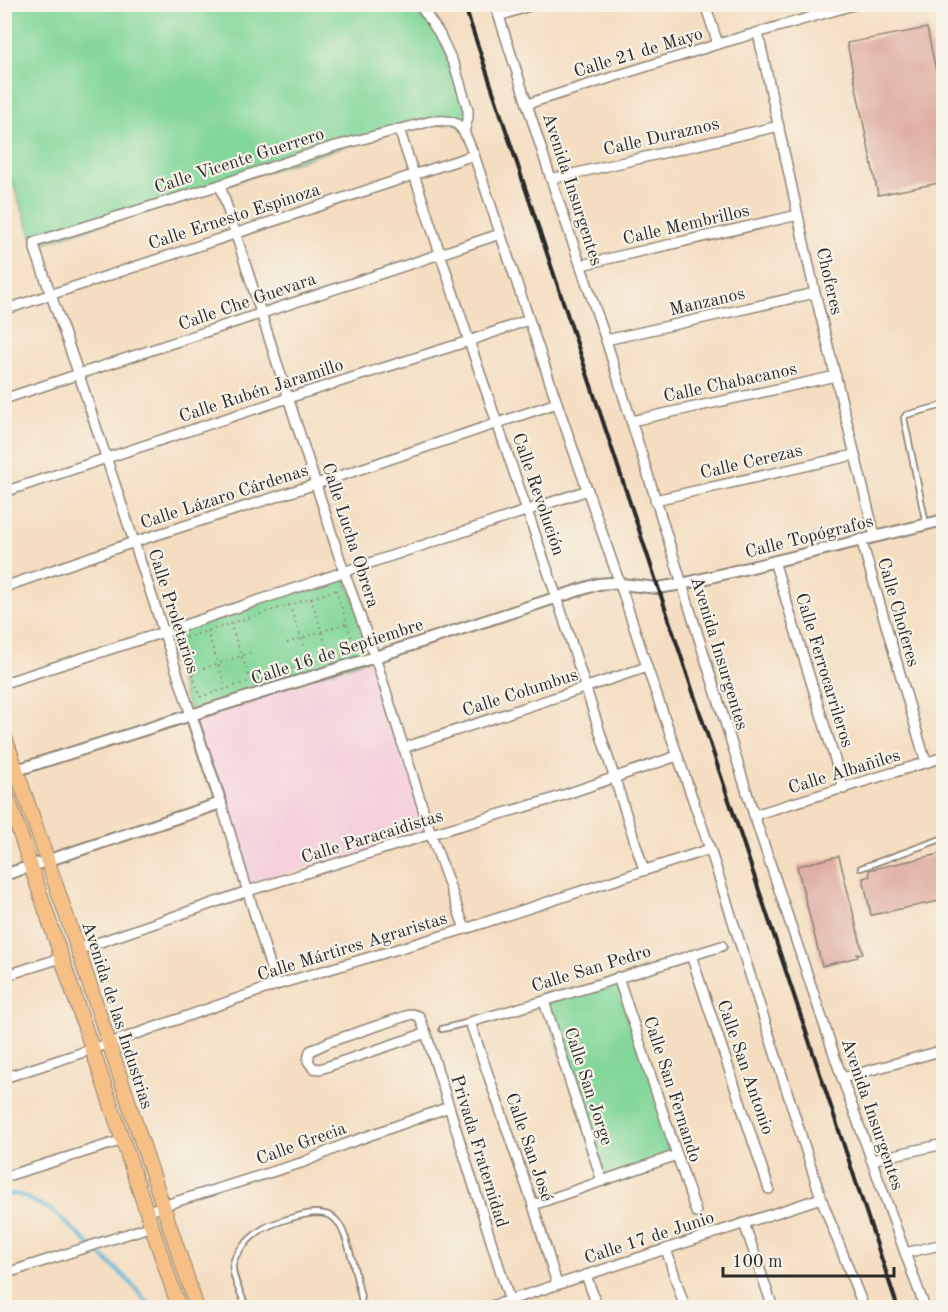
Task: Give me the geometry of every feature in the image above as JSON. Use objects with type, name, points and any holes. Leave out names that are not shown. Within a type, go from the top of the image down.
[{"type":"main road","name":"Avenida de las Industrias","points":[[4,734],[10,773],[48,862],[197,1308]]},
{"type":"main road","name":"Avenida de las Industrias","points":[[4,786],[178,1304]]},
{"type":"street","points":[[419,4],[439,33],[455,67],[468,110],[468,117],[462,129],[474,155],[556,403],[588,490],[710,849],[821,1198],[864,1308]]},
{"type":"street","name":"Avenida Insurgentes","points":[[495,4],[606,340],[754,815],[842,1078],[925,1308]]},
{"type":"street","points":[[499,16],[535,4]]},
{"type":"street","points":[[705,4],[718,44]]},
{"type":"street","name":"Calle 21 de Mayo","points":[[527,104],[718,44],[858,4]]},
{"type":"street","name":"Choferes","points":[[758,33],[815,293],[875,536]]},
{"type":"street","name":"Calle Vicente Guerrero","points":[[35,249],[37,241],[220,185],[332,147],[438,120],[455,122],[462,129]]},
{"type":"street","name":"Calle Duraznos","points":[[551,179],[778,126]]},
{"type":"street","name":"Calle Revolución","points":[[399,129],[557,598],[644,870]]},
{"type":"street","name":"Calle Ernesto Espinoza","points":[[4,310],[474,155]]},
{"type":"street","name":"Calle Lucha Obrera","points":[[220,185],[344,572],[375,657],[431,834],[465,929]]},
{"type":"street","name":"Calle Membrillos","points":[[581,265],[798,215]]},
{"type":"street","name":"Calle Che Guevara","points":[[4,399],[500,234]]},
{"type":"street","name":"Calle Proletarios","points":[[35,249],[79,375],[220,803],[276,985]]},
{"type":"street","name":"Manzanos","points":[[606,340],[815,293]]},
{"type":"street","name":"Calle Rubén Jaramillo","points":[[4,492],[528,320]]},
{"type":"street","name":"Calle Chabacanos","points":[[631,421],[836,376]]},
{"type":"street","name":"Calle Lázaro Cárdenas","points":[[4,587],[556,403]]},
{"type":"street","name":"Calle Cerezas","points":[[655,500],[854,454]]},
{"type":"street","points":[[4,683],[588,490]]},
{"type":"street","name":"Calle Topógrafos","points":[[682,584],[944,520]]},
{"type":"street","name":"Calle Choferes","points":[[861,539],[926,763]]},
{"type":"street","name":"Calle Ferrocarrileros","points":[[774,561],[844,789]]},
{"type":"street","name":"Calle 16 de Septiembre","points":[[10,773],[598,584],[658,588],[682,584]]},
{"type":"street","name":"Calle Columbus","points":[[404,748],[647,667]]},
{"type":"street","name":"Calle Paracaidistas","points":[[77,950],[248,891],[549,800],[678,756]]},
{"type":"street","name":"Calle Albañiles","points":[[754,815],[944,758]]},
{"type":"street","points":[[4,875],[220,803]]},
{"type":"street","name":"Calle Mártires Agraristas","points":[[4,1078],[276,985],[465,929],[710,849]]},
{"type":"street","name":"Calle San Pedro","points":[[470,1022],[722,946]]},
{"type":"street","name":"Calle San Antonio","points":[[691,955],[769,1189]]},
{"type":"street","points":[[4,976],[61,958]]},
{"type":"street","name":"Calle San Fernando","points":[[618,977],[696,1212]]},
{"type":"street","name":"Calle San Jorge","points":[[544,1001],[602,1181]]},
{"type":"street","name":"Privada Fraternidad","points":[[426,1033],[320,1069],[313,1068],[308,1061],[310,1051],[329,1042],[412,1014],[420,1018],[426,1033],[511,1304]]},
{"type":"street","name":"Calle San José","points":[[470,1022],[533,1205],[557,1284]]},
{"type":"street","points":[[842,1078],[944,1050]]},
{"type":"street","name":"Calle Grecia","points":[[147,1212],[304,1162],[343,1145],[449,1107]]},
{"type":"street","points":[[4,1177],[123,1140]]},
{"type":"street","points":[[872,1160],[944,1144]]},
{"type":"street","points":[[533,1205],[677,1155]]},
{"type":"street","name":"Calle 17 de Junio","points":[[486,1308],[511,1304],[557,1284],[821,1198]]},
{"type":"street","points":[[744,1223],[773,1308]]},
{"type":"street","points":[[4,1274],[152,1226]]},
{"type":"street","points":[[905,1253],[944,1244]]},
{"type":"street","points":[[666,1249],[685,1308]]},
{"type":"street","points":[[586,1275],[598,1308]]},
{"type":"lane","points":[[944,372],[942,375],[944,384]]},
{"type":"lane","points":[[926,524],[904,418],[906,415],[944,405]]},
{"type":"lane","points":[[861,868],[944,838]]},
{"type":"lane","points":[[442,1029],[470,1022]]},
{"type":"lane","points":[[247,1308],[233,1272],[235,1256],[256,1233],[268,1226],[312,1213],[329,1215],[335,1219],[344,1233],[362,1308]]},
{"type":"path","points":[[336,590],[355,648],[200,697],[182,639],[289,605],[336,590]]},
{"type":"path","points":[[311,598],[329,656]]},
{"type":"path","points":[[289,605],[310,662]]},
{"type":"path","points":[[230,623],[250,681]]},
{"type":"path","points":[[287,643],[346,623]]},
{"type":"path","points":[[207,631],[226,689]]},
{"type":"path","points":[[192,672],[250,653]]},
{"type":"shaded area","points":[[375,657],[431,834],[251,883],[191,715]]},
{"type":"green space","points":[[5,5],[419,5],[439,33],[468,110],[464,132],[455,122],[399,129],[35,245],[5,162]]},
{"type":"green space","points":[[344,572],[375,657],[191,715],[164,632]]},
{"type":"green space","points":[[618,977],[677,1155],[602,1181],[544,1001]]},
{"type":"building","points":[[927,28],[944,109],[944,182],[878,195],[847,43]]},
{"type":"building","points":[[944,853],[944,900],[871,915],[863,878],[870,876],[869,870]]},
{"type":"building","points":[[839,856],[863,953],[857,954],[858,957],[822,966],[797,866]]},
{"type":"waterway","points":[[4,1194],[20,1195],[53,1211],[128,1280],[152,1308]]},
{"type":"railway","points":[[464,4],[898,1308]]}]
